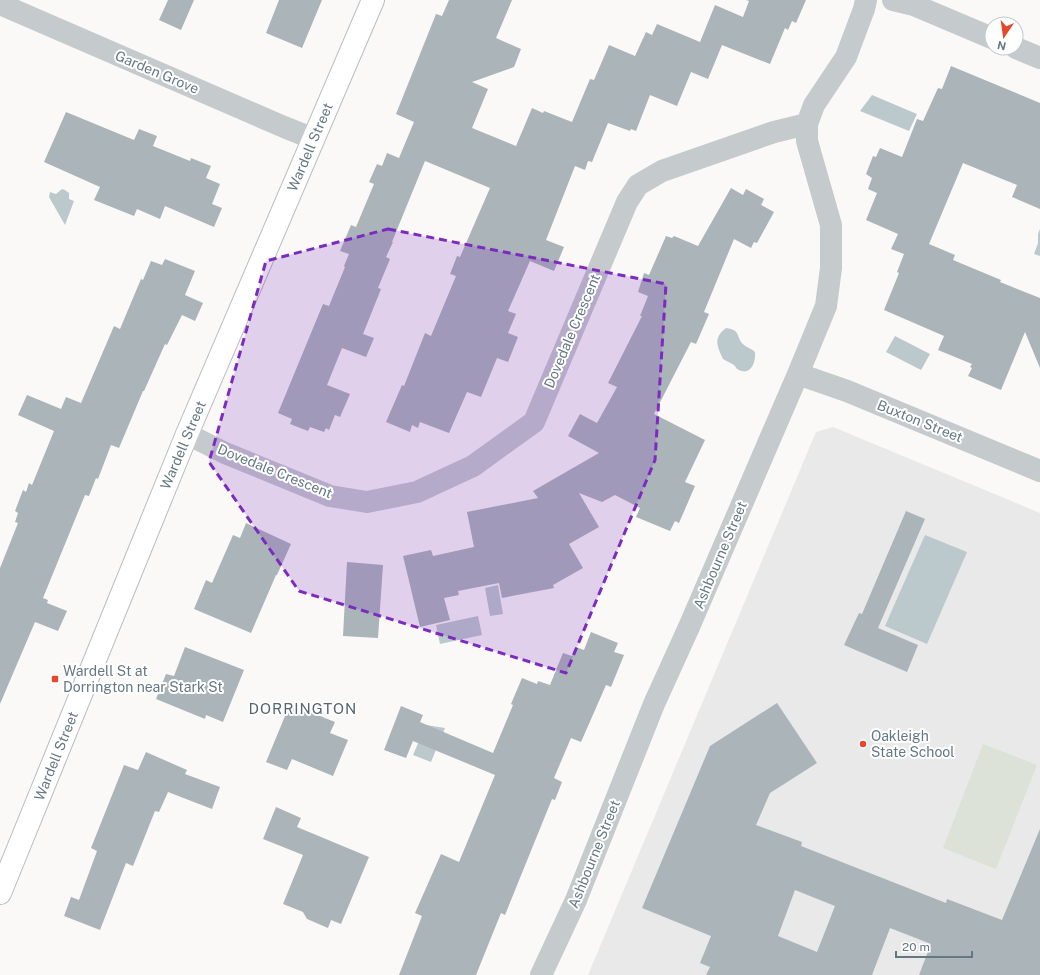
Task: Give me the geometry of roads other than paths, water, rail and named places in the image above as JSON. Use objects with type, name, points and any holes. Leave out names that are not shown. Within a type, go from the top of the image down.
[{"type":"highway","name":"Wardell Street","points":[[0,893],[187,434],[373,0]]},
{"type":"street","points":[[807,124],[814,105],[846,57],[866,0]]},
{"type":"street","points":[[893,0],[914,5],[984,35]]},
{"type":"street","name":"Garden Grove","points":[[0,4],[314,139]]},
{"type":"street","points":[[1024,51],[1040,58]]},
{"type":"street","name":"Ashbourne Street","points":[[541,975],[576,900],[654,704],[690,627],[826,306],[831,268],[831,225],[808,141],[807,124]]},
{"type":"street","name":"Dovedale Crescent","points":[[187,434],[330,496],[367,502],[417,492],[473,466],[534,422],[627,202],[638,185],[662,171],[774,132],[807,124]]},
{"type":"street","name":"Buxton Street","points":[[798,374],[847,391],[1040,471]]},
{"type":"place","name":"Wardell St at Dorrington near Stark St","points":[[55,679]]},
{"type":"place","name":"Oakleigh State School","points":[[863,744]]},
{"type":"district","name":"DORRINGTON","points":[[303,709]]}]
